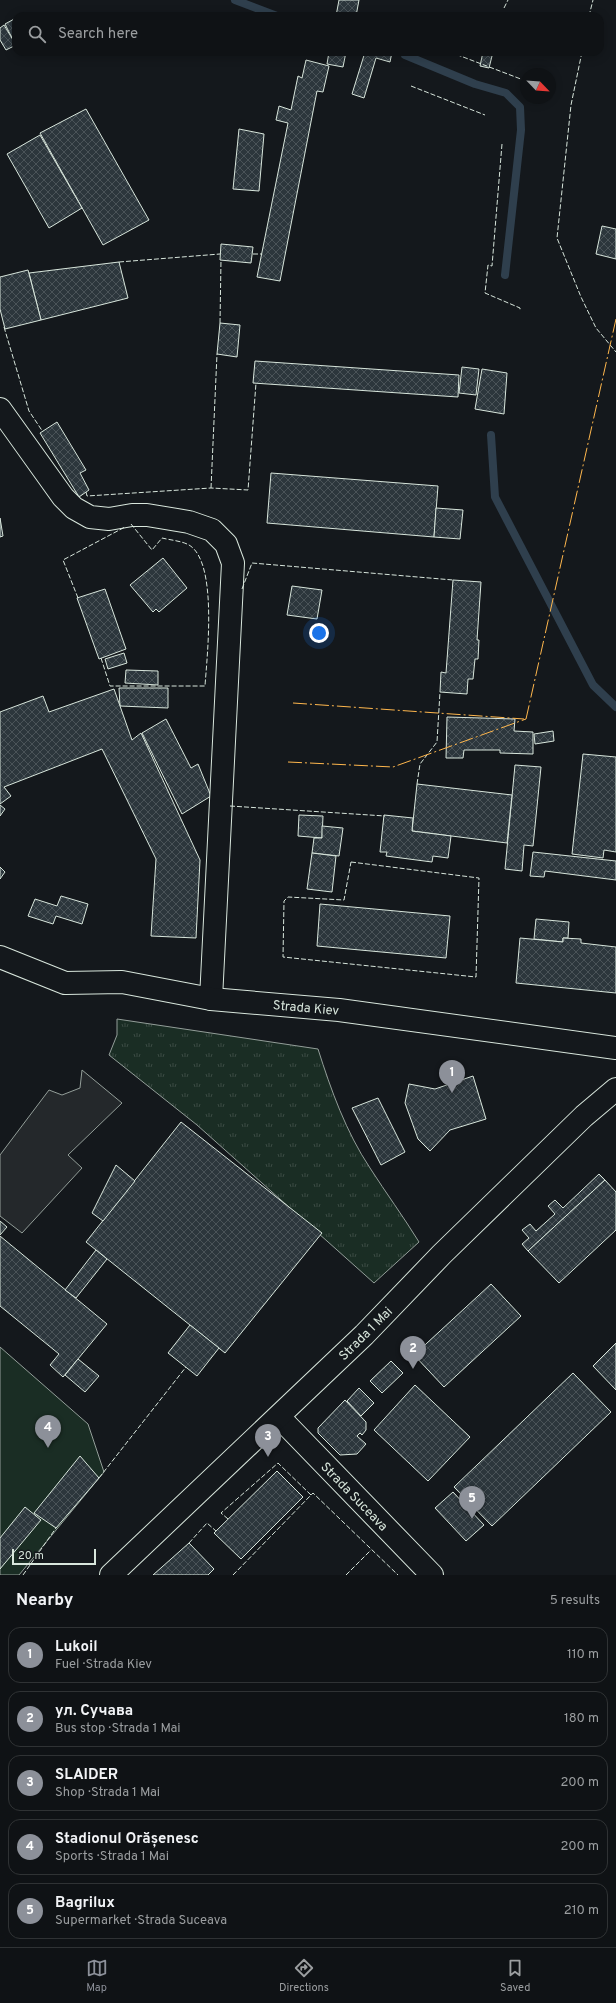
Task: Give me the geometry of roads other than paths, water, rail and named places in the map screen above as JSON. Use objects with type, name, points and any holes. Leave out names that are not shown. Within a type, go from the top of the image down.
[{"type":"street","points":[[0,409],[63,497],[74,508],[90,517],[109,519],[132,515],[147,515],[189,522],[212,530],[226,544],[232,562],[211,998]]},
{"type":"street","name":"Strada Kiev","points":[[0,957],[65,983],[122,982],[211,998],[339,1010],[616,1048]]},
{"type":"street","name":"Strada 1 Mai","points":[[111,1575],[364,1335],[442,1254],[584,1116],[616,1089]]},
{"type":"street","name":"Strada Suceava","points":[[279,1417],[432,1575]]},
{"type":"waterway","points":[[235,0],[266,12]]},
{"type":"waterway","points":[[407,56],[475,84],[506,93],[520,107],[521,130],[505,275]]},
{"type":"waterway","points":[[491,435],[495,497],[593,685],[616,707]]},
{"type":"place","name":"Lukoil","points":[[452,1093]]},
{"type":"place","name":"ул. Сучава","points":[[413,1369]]},
{"type":"place","name":"Stadionul Orășenesc","points":[[48,1448]]},
{"type":"place","name":"SLAIDER","points":[[268,1457]]},
{"type":"place","name":"Bagrilux","points":[[472,1519]]}]
